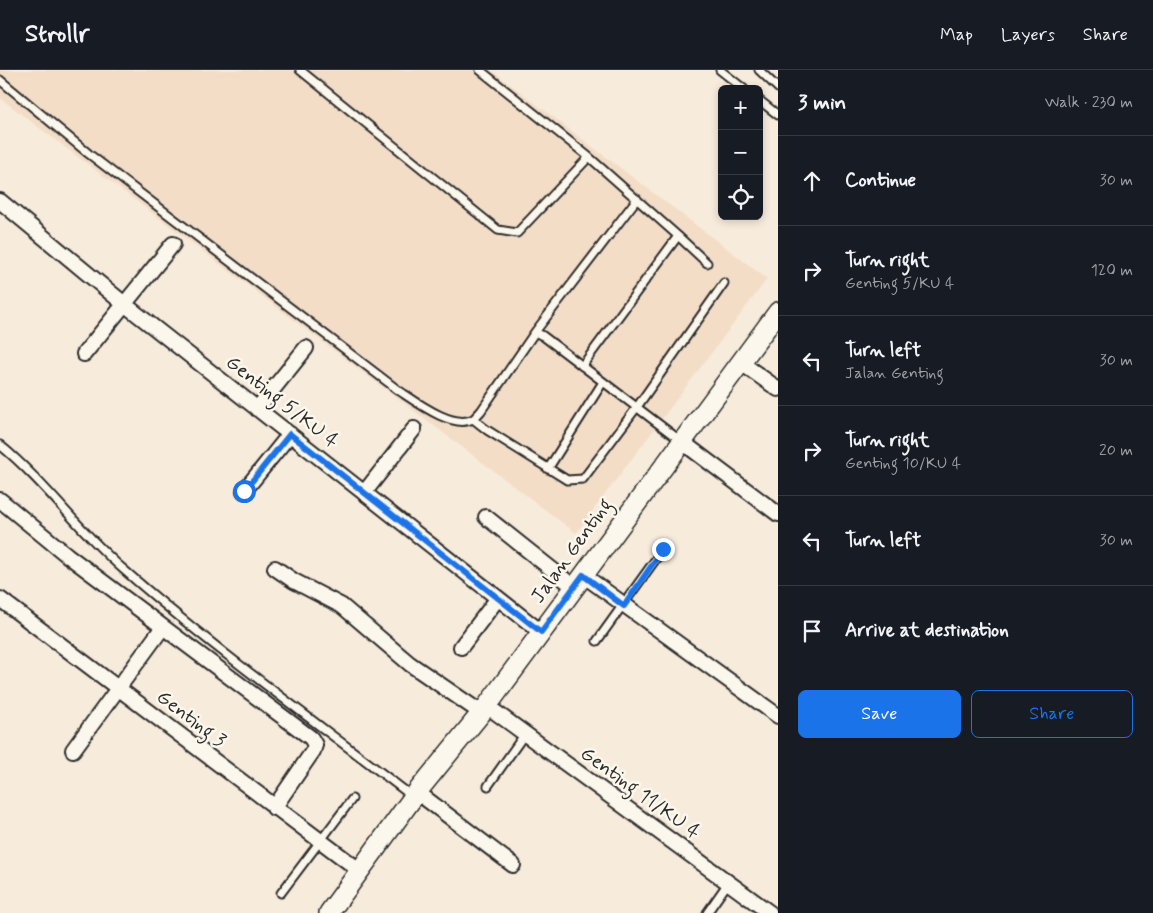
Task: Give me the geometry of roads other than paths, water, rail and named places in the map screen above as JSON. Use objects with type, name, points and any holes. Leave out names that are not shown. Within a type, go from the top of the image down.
[{"type":"street","name":"Genting 5/KU 4","points":[[0,201],[123,303],[541,632]]},
{"type":"street","points":[[84,354],[123,303],[173,244]]},
{"type":"street","name":"Jalan Genting","points":[[329,913],[415,795],[484,709],[778,312]]},
{"type":"street","points":[[258,409],[306,348]]},
{"type":"street","points":[[740,362],[778,389]]},
{"type":"street","points":[[364,493],[414,429]]},
{"type":"street","points":[[244,491],[290,434]]},
{"type":"street","points":[[681,441],[778,514]]},
{"type":"street","points":[[0,500],[67,555],[311,738],[315,745],[313,751],[274,808]]},
{"type":"street","points":[[486,517],[578,581],[624,606],[778,716]]},
{"type":"street","name":"Genting 11/KU 4","points":[[275,568],[294,581],[342,606],[410,664],[524,735],[589,780],[770,913]]},
{"type":"street","points":[[461,647],[498,598]]},
{"type":"street","name":"Genting 3","points":[[0,599],[274,808],[359,870]]},
{"type":"street","points":[[72,750],[163,627]]},
{"type":"street","points":[[415,795],[512,865]]},
{"type":"lane","points":[[300,70],[498,230],[517,233],[589,157]]},
{"type":"lane","points":[[480,70],[589,157],[638,199],[707,263]]},
{"type":"lane","points":[[720,70],[739,85]]},
{"type":"lane","points":[[759,70],[778,88]]},
{"type":"lane","points":[[0,80],[89,154],[398,390],[444,418],[464,422],[473,419],[481,411],[535,332],[638,199]]},
{"type":"lane","points":[[763,103],[778,116]]},
{"type":"lane","points":[[582,366],[678,236]]},
{"type":"lane","points":[[473,419],[548,470],[567,480],[583,479],[724,283]]},
{"type":"lane","points":[[535,332],[681,441]]},
{"type":"lane","points":[[548,470],[603,382]]},
{"type":"lane","points":[[0,445],[24,465],[61,507],[122,569],[200,633],[415,795]]},
{"type":"lane","points":[[597,641],[624,606],[663,549]]},
{"type":"lane","points":[[488,786],[524,735]]},
{"type":"lane","points":[[281,893],[319,840],[352,799]]},
{"type":"lane","points":[[707,913],[728,882]]}]
